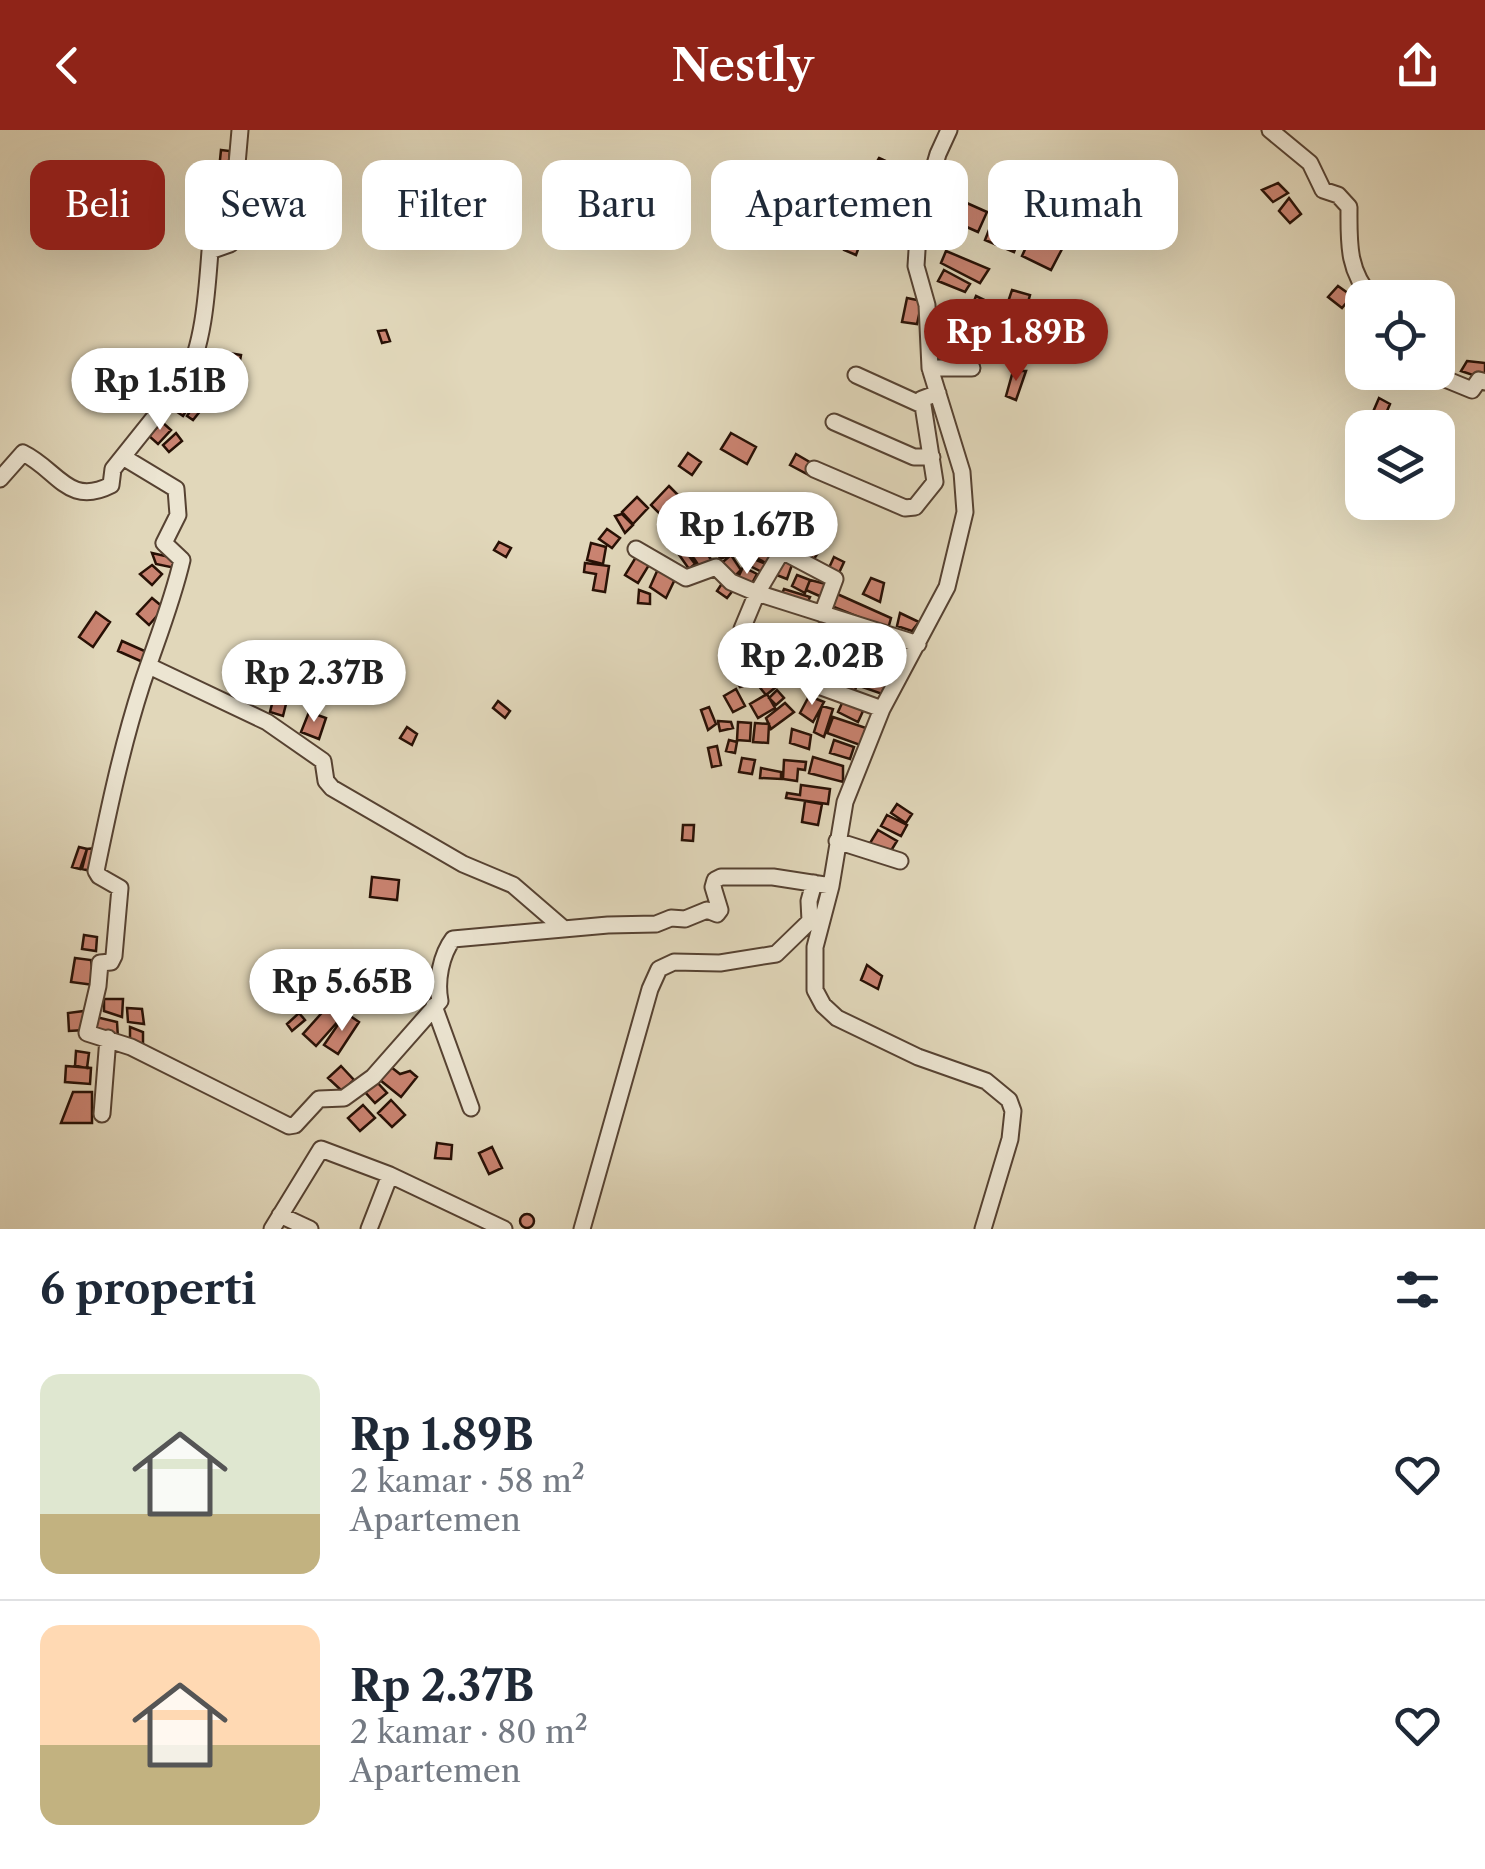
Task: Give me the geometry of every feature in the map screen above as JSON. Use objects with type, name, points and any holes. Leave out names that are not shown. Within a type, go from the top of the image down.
[{"type":"street","points":[[0,479],[23,453],[75,491],[94,494],[111,485],[114,468],[189,370],[206,302],[210,251],[230,244],[240,130]]},
{"type":"street","points":[[948,130],[918,218],[916,266],[927,305],[930,368],[962,472],[965,512],[947,588],[852,763],[838,840],[822,884],[815,947],[816,990],[822,1005],[838,1018],[918,1057],[986,1082],[1009,1100],[1013,1124],[1010,1139],[983,1229]]},
{"type":"street","points":[[1270,130],[1310,163],[1324,190],[1336,194],[1349,207],[1347,238],[1358,280]]},
{"type":"street","points":[[930,368],[972,368]]},
{"type":"street","points":[[856,375],[922,406]]},
{"type":"street","points":[[1455,383],[1472,390],[1479,380],[1485,382]]},
{"type":"street","points":[[814,468],[912,508],[932,488],[936,476],[922,406],[925,395],[938,393]]},
{"type":"street","points":[[834,422],[914,457],[932,458]]},
{"type":"street","points":[[122,457],[178,492],[178,515],[164,542],[182,560],[114,778],[96,871],[120,888],[114,958],[100,963],[87,1033],[108,1038],[289,1126],[319,1099],[344,1098],[374,1077],[440,1001],[437,986],[447,948],[454,939],[656,924],[668,918],[685,920],[707,910],[717,914],[720,908],[713,887],[721,877],[774,877],[822,884]]},
{"type":"street","points":[[636,548],[686,578],[716,567],[731,582],[757,593],[918,644]]},
{"type":"street","points":[[742,630],[778,554],[784,552],[834,579],[822,614]]},
{"type":"street","points":[[149,666],[271,724],[323,760],[326,781],[332,788],[463,864],[512,885],[564,929]]},
{"type":"street","points":[[812,684],[882,709]]},
{"type":"street","points":[[838,840],[900,861]]},
{"type":"street","points":[[582,1229],[659,969],[674,962],[720,963],[776,954],[810,921],[809,900],[822,884]]},
{"type":"street","points":[[434,1006],[470,1108]]},
{"type":"street","points":[[102,1114],[108,1038]]},
{"type":"street","points":[[310,1229],[276,1222],[321,1149],[504,1229]]},
{"type":"street","points":[[370,1229],[390,1176]]},
{"type":"building","points":[[221,150],[230,151],[229,160],[220,160]]},
{"type":"building","points":[[1278,183],[1288,193],[1273,202],[1262,190]]},
{"type":"building","points":[[1289,198],[1301,214],[1290,223],[1279,211]]},
{"type":"building","points":[[968,204],[987,212],[978,232],[968,228]]},
{"type":"building","points":[[1025,250],[1061,250],[1051,270],[1022,256]]},
{"type":"building","points":[[946,251],[989,269],[980,283],[941,263]]},
{"type":"building","points":[[944,270],[970,284],[965,292],[938,281]]},
{"type":"building","points":[[1338,286],[1345,291],[1345,304],[1342,308],[1328,297]]},
{"type":"building","points":[[1012,290],[1030,295],[1025,313],[1006,308]]},
{"type":"building","points":[[976,296],[999,307],[993,320],[972,306]]},
{"type":"building","points":[[907,298],[922,301],[917,324],[902,322]]},
{"type":"building","points":[[1027,326],[1042,334],[1037,343],[1024,335]]},
{"type":"building","points":[[386,330],[390,341],[382,343],[378,331]]},
{"type":"building","points":[[990,337],[1010,347],[1002,361],[988,353]]},
{"type":"building","points":[[223,352],[241,355],[237,377],[219,373]]},
{"type":"building","points":[[1467,361],[1485,363],[1485,379],[1461,371]]},
{"type":"building","points":[[1013,371],[1026,371],[1016,400],[1006,396]]},
{"type":"building","points":[[211,374],[229,378],[226,390],[208,386]]},
{"type":"building","points":[[188,379],[201,388],[183,416],[170,407]]},
{"type":"building","points":[[204,390],[213,395],[193,420],[187,416]]},
{"type":"building","points":[[1379,398],[1390,404],[1387,410],[1374,410]]},
{"type":"building","points":[[162,422],[171,430],[158,444],[149,436]]},
{"type":"building","points":[[176,433],[182,441],[169,452],[163,445]]},
{"type":"building","points":[[731,433],[756,447],[747,464],[721,449]]},
{"type":"building","points":[[688,453],[701,462],[692,475],[679,466]]},
{"type":"building","points":[[796,454],[813,464],[807,474],[790,465]]},
{"type":"building","points":[[669,486],[680,497],[662,516],[651,505]]},
{"type":"building","points":[[637,497],[648,508],[633,524],[622,512]]},
{"type":"building","points":[[740,504],[750,511],[743,522],[733,516]]},
{"type":"building","points":[[699,505],[709,519],[698,528],[685,510]]},
{"type":"building","points":[[622,514],[633,525],[625,533],[615,516]]},
{"type":"building","points":[[749,520],[763,528],[753,547],[738,538]]},
{"type":"building","points":[[804,524],[827,539],[812,562],[790,547]]},
{"type":"building","points":[[763,528],[779,536],[774,548],[757,540]]},
{"type":"building","points":[[607,529],[620,538],[612,548],[599,539]]},
{"type":"building","points":[[723,531],[729,544],[716,546],[712,537]]},
{"type":"building","points":[[701,535],[707,543],[691,554],[685,545]]},
{"type":"building","points":[[499,542],[511,548],[506,557],[494,550]]},
{"type":"building","points":[[591,543],[606,547],[603,564],[587,560]]},
{"type":"building","points":[[681,545],[695,564],[689,569],[675,549]]},
{"type":"building","points":[[729,546],[731,555],[720,559],[717,550]]},
{"type":"building","points":[[704,549],[714,564],[699,566],[693,557]]},
{"type":"building","points":[[758,549],[770,556],[766,563],[753,556]]},
{"type":"building","points":[[152,553],[174,558],[175,568],[156,564]]},
{"type":"building","points":[[781,554],[794,559],[787,579],[774,574]]},
{"type":"building","points":[[731,555],[741,570],[731,580],[718,566]]},
{"type":"building","points":[[636,557],[649,565],[638,583],[625,575]]},
{"type":"building","points":[[834,557],[844,562],[838,575],[828,570]]},
{"type":"building","points":[[751,558],[766,564],[762,572],[748,565]]},
{"type":"building","points":[[585,563],[609,566],[605,592],[593,590],[596,574],[584,572]]},
{"type":"building","points":[[152,565],[162,574],[152,585],[140,574]]},
{"type":"building","points":[[743,567],[757,574],[750,587],[737,580]]},
{"type":"building","points":[[658,569],[676,577],[666,598],[650,587]]},
{"type":"building","points":[[797,575],[810,580],[805,593],[792,586]]},
{"type":"building","points":[[871,578],[884,583],[880,602],[863,594]]},
{"type":"building","points":[[810,580],[830,585],[824,598],[806,590]]},
{"type":"building","points":[[723,582],[734,589],[727,598],[717,591]]},
{"type":"building","points":[[784,589],[810,597],[806,606],[781,596]]},
{"type":"building","points":[[639,590],[650,594],[650,604],[638,603]]},
{"type":"building","points":[[835,593],[891,618],[888,629],[829,605]]},
{"type":"building","points":[[152,598],[164,608],[149,625],[137,614]]},
{"type":"building","points":[[96,612],[110,622],[93,647],[79,637]]},
{"type":"building","points":[[900,613],[919,622],[912,631],[897,626]]},
{"type":"building","points":[[859,628],[874,633],[869,647],[854,642]]},
{"type":"building","points":[[737,633],[747,638],[740,656],[730,651]]},
{"type":"building","points":[[875,636],[884,639],[880,653],[870,650]]},
{"type":"building","points":[[122,641],[149,653],[145,663],[118,651]]},
{"type":"building","points":[[764,647],[771,652],[760,666],[753,661]]},
{"type":"building","points":[[840,649],[855,655],[850,666],[836,661]]},
{"type":"building","points":[[772,652],[790,664],[785,672],[767,660]]},
{"type":"building","points":[[876,654],[883,657],[878,672],[871,670]]},
{"type":"building","points":[[886,657],[897,662],[892,678],[880,673]]},
{"type":"building","points":[[766,660],[787,674],[783,679],[763,665]]},
{"type":"building","points":[[825,660],[842,666],[835,686],[818,680]]},
{"type":"building","points":[[739,665],[757,666],[756,682],[740,687],[732,675]]},
{"type":"building","points":[[854,669],[890,682],[885,695],[857,685],[853,695],[837,690],[841,678],[850,681]]},
{"type":"building","points":[[767,676],[776,687],[766,695],[757,684]]},
{"type":"building","points":[[736,689],[745,706],[733,712],[724,696]]},
{"type":"building","points":[[777,690],[784,698],[776,705],[769,698]]},
{"type":"building","points":[[275,692],[288,696],[283,716],[270,712]]},
{"type":"building","points":[[767,694],[775,708],[758,718],[750,704]]},
{"type":"building","points":[[809,696],[824,702],[813,722],[800,713]]},
{"type":"building","points":[[498,701],[510,711],[505,718],[493,708]]},
{"type":"building","points":[[843,701],[863,711],[858,722],[838,712]]},
{"type":"building","points":[[785,703],[794,712],[771,729],[766,718]]},
{"type":"building","points":[[822,706],[833,709],[824,737],[814,732]]},
{"type":"building","points":[[709,707],[716,724],[708,730],[701,710]]},
{"type":"building","points":[[309,712],[326,718],[319,739],[301,732]]},
{"type":"building","points":[[833,717],[866,728],[860,745],[827,733]]},
{"type":"building","points":[[718,721],[731,722],[733,728],[720,731]]},
{"type":"building","points":[[738,722],[751,723],[750,741],[737,740]]},
{"type":"building","points":[[755,723],[769,724],[768,743],[753,742]]},
{"type":"building","points":[[407,727],[417,734],[412,745],[400,738]]},
{"type":"building","points":[[792,729],[811,735],[809,749],[790,743]]},
{"type":"building","points":[[729,740],[737,742],[735,753],[726,751]]},
{"type":"building","points":[[834,740],[854,747],[850,759],[830,753]]},
{"type":"building","points":[[717,746],[721,765],[712,767],[708,748]]},
{"type":"building","points":[[813,757],[843,766],[843,782],[809,773]]},
{"type":"building","points":[[742,758],[755,760],[752,774],[739,772]]},
{"type":"building","points":[[784,760],[806,762],[805,770],[798,769],[797,781],[783,779]]},
{"type":"building","points":[[761,768],[781,772],[781,779],[760,778]]},
{"type":"building","points":[[801,785],[830,789],[828,804],[786,798],[787,793],[800,795]]},
{"type":"building","points":[[805,801],[822,804],[818,825],[802,822]]},
{"type":"building","points":[[897,804],[912,814],[906,823],[891,813]]},
{"type":"building","points":[[887,815],[907,825],[901,836],[881,826]]},
{"type":"building","points":[[683,825],[694,825],[693,841],[682,840]]},
{"type":"building","points":[[878,830],[897,841],[889,854],[870,843]]},
{"type":"building","points":[[79,847],[87,849],[80,869],[72,867]]},
{"type":"building","points":[[97,848],[91,871],[82,869],[87,849]]},
{"type":"building","points":[[372,877],[399,880],[397,900],[370,897]]},
{"type":"building","points":[[84,935],[97,937],[96,951],[82,949]]},
{"type":"building","points":[[75,958],[91,960],[94,985],[71,982]]},
{"type":"building","points":[[867,965],[882,976],[878,989],[861,980]]},
{"type":"building","points":[[104,999],[123,999],[122,1017],[104,1011]]},
{"type":"building","points":[[327,1007],[340,1019],[316,1046],[303,1034]]},
{"type":"building","points":[[127,1008],[142,1009],[144,1024],[128,1022]]},
{"type":"building","points":[[84,1011],[85,1030],[69,1031],[68,1013]]},
{"type":"building","points":[[299,1013],[305,1020],[292,1031],[287,1024]]},
{"type":"building","points":[[346,1013],[359,1022],[338,1054],[324,1045]]},
{"type":"building","points":[[92,1016],[117,1022],[118,1038],[88,1030]]},
{"type":"building","points":[[130,1027],[143,1032],[143,1047],[130,1041]]},
{"type":"building","points":[[76,1051],[89,1053],[87,1068],[75,1066]]},
{"type":"building","points":[[66,1066],[91,1068],[90,1084],[65,1082]]},
{"type":"building","points":[[341,1066],[354,1080],[342,1091],[328,1078]]},
{"type":"building","points":[[391,1067],[400,1074],[410,1071],[417,1077],[401,1097],[380,1080]]},
{"type":"building","points":[[376,1081],[387,1093],[375,1103],[364,1091]]},
{"type":"building","points":[[73,1092],[92,1092],[92,1123],[61,1123]]},
{"type":"building","points":[[391,1100],[405,1115],[392,1127],[378,1113]]},
{"type":"building","points":[[363,1105],[375,1118],[360,1131],[348,1118]]},
{"type":"building","points":[[437,1143],[452,1145],[451,1159],[435,1158]]},
{"type":"building","points":[[492,1147],[502,1168],[489,1174],[479,1153]]},
{"type":"building","points":[[527,1214],[534,1221],[527,1228],[520,1221]]}]
